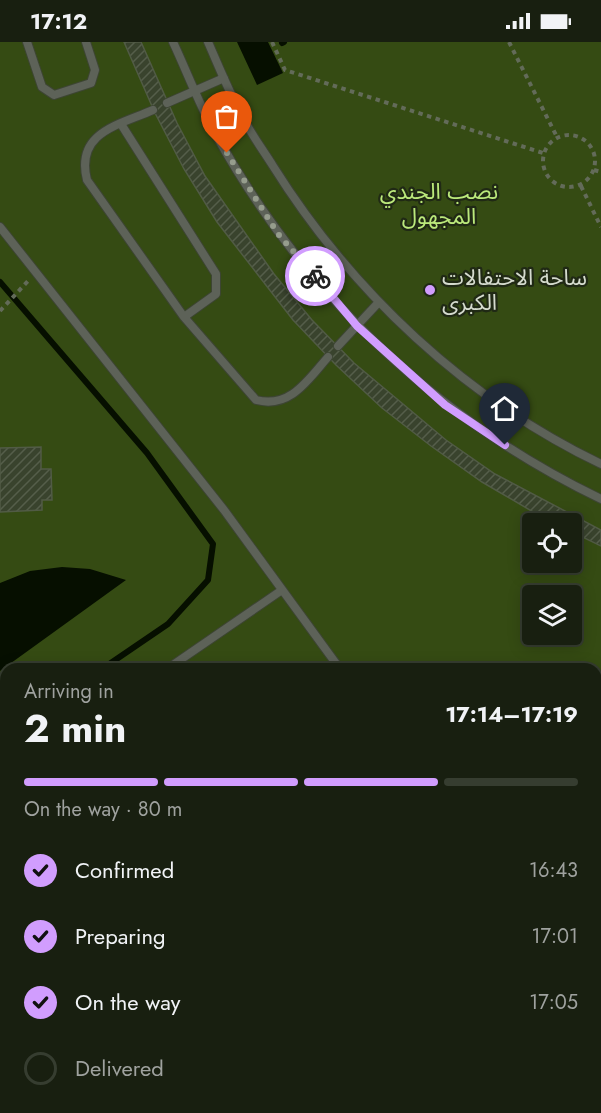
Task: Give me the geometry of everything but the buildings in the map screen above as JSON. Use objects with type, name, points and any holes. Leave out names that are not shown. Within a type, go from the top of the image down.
[{"type":"lane","points":[[27,42],[42,87],[54,95],[92,83],[95,70],[86,42]]},
{"type":"lane","points":[[173,42],[214,132],[278,234],[357,326],[445,405],[545,472],[601,499]]},
{"type":"lane","points":[[208,42],[242,117],[304,215],[378,303],[464,380],[560,444],[601,464]]},
{"type":"lane","points":[[167,103],[224,78]]},
{"type":"lane","points":[[153,110],[94,136],[86,152],[84,169],[87,180],[184,317],[256,400],[281,401],[292,396],[328,357]]},
{"type":"lane","points":[[121,124],[216,274],[216,294],[184,317]]},
{"type":"lane","points":[[0,227],[224,510],[336,663]]},
{"type":"lane","points":[[338,346],[378,303]]},
{"type":"lane","points":[[176,663],[282,590]]},
{"type":"path","points":[[272,42],[285,70],[543,153]]},
{"type":"path","points":[[509,42],[557,137]]},
{"type":"path","points":[[573,135],[587,141],[595,154],[594,170],[581,186],[566,188],[551,182],[543,168],[543,153],[549,143],[557,137],[573,135]]},
{"type":"path","points":[[594,170],[601,172]]},
{"type":"path","points":[[581,186],[601,227]]},
{"type":"path","points":[[0,311],[35,273]]},
{"type":"green space","name":"نصب الجندي المجهول","points":[[0,42],[601,42],[601,663],[0,663]]},
{"type":"shaded area","points":[[237,42],[268,42],[283,73],[257,85]]},
{"type":"shaded area","points":[[62,567],[90,569],[126,580],[11,663],[0,663],[0,583],[30,571]]},
{"type":"waterway","points":[[0,282],[147,453],[213,544],[208,580],[168,624],[111,663]]},
{"type":"way so far","points":[[227,153],[278,234],[315,276]]},
{"type":"place","name":"ساحة الاحتفالات الكبرى","points":[[430,290]]},
{"type":"route","points":[[315,276],[357,326],[445,405],[505,445]]}]
